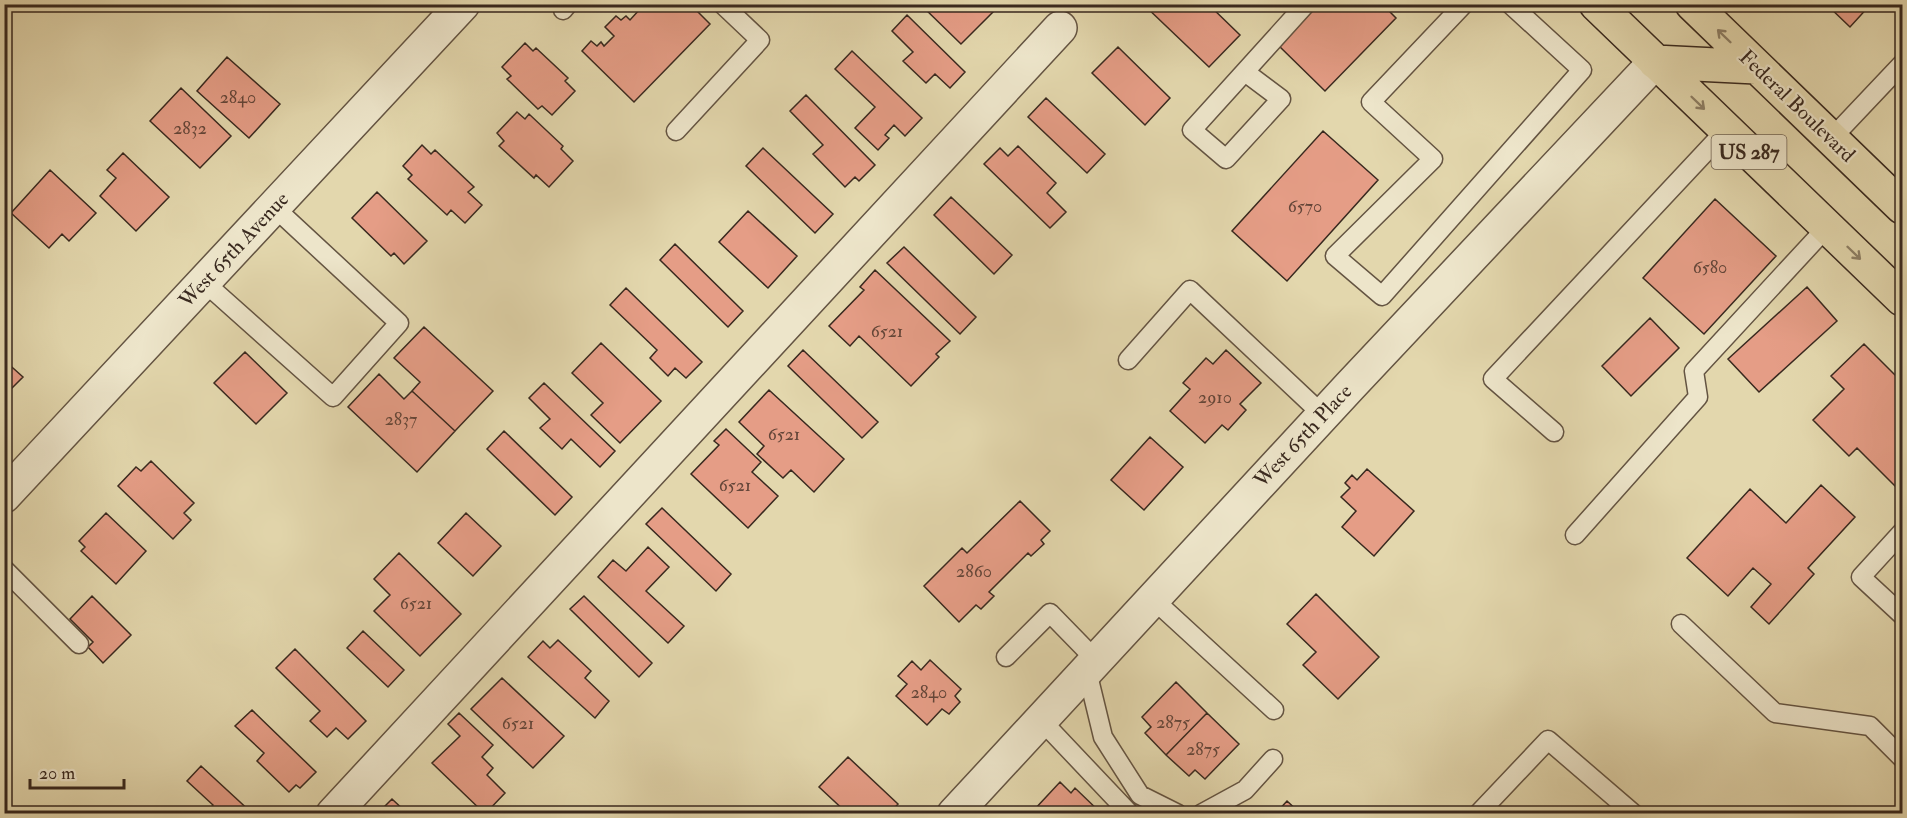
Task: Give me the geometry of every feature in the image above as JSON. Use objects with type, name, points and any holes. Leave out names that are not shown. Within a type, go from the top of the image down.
[{"type":"main road","name":"US 287","points":[[1596,4],[1902,299]]},
{"type":"main road","name":"Federal Boulevard","points":[[1692,4],[1902,207]]},
{"type":"main road","points":[[1655,62],[1756,67]]},
{"type":"street","name":"West 65th Avenue","points":[[4,496],[463,4]]},
{"type":"street","points":[[333,813],[1060,28]]},
{"type":"street","name":"West 65th Place","points":[[954,813],[1323,415],[1655,62]]},
{"type":"lane","points":[[676,131],[760,40],[722,4]]},
{"type":"lane","points":[[1245,72],[1281,99],[1227,159],[1192,130],[1306,4]]},
{"type":"lane","points":[[1464,4],[1371,102],[1432,159],[1335,256],[1382,296],[1582,70],[1509,4]]},
{"type":"lane","points":[[1831,139],[1902,64]]},
{"type":"lane","points":[[1554,432],[1493,379],[1726,130]]},
{"type":"lane","points":[[204,282],[333,397],[399,323],[274,207]]},
{"type":"lane","points":[[1575,535],[1698,397],[1694,371],[1827,227]]},
{"type":"lane","points":[[1128,360],[1190,290],[1323,415]]},
{"type":"lane","points":[[1902,532],[1861,577],[1902,615]]},
{"type":"lane","points":[[4,569],[79,644]]},
{"type":"lane","points":[[1153,599],[1274,710]]},
{"type":"lane","points":[[1006,657],[1050,613],[1089,653],[1087,671],[1103,737],[1140,795],[1178,813]]},
{"type":"lane","points":[[1681,624],[1775,713],[1870,726],[1902,758]]},
{"type":"lane","points":[[1041,720],[1130,813]]},
{"type":"lane","points":[[1478,813],[1548,740],[1634,813]]},
{"type":"lane","points":[[1201,813],[1245,790],[1273,759]]},
{"type":"building","points":[[635,4],[690,4],[710,24],[634,102],[582,51],[591,41],[597,46],[601,42],[604,46],[614,36],[605,27],[616,16],[621,20],[626,16],[630,20],[640,9]]},
{"type":"building","points":[[920,4],[991,4],[996,9],[961,44]]},
{"type":"building","points":[[1143,4],[1208,4],[1240,35],[1209,67]]},
{"type":"building","points":[[1318,4],[1395,4],[1389,11],[1396,18],[1325,91],[1278,45]]},
{"type":"building","points":[[1826,4],[1871,4],[1850,27]]},
{"type":"building","points":[[907,15],[965,72],[950,88],[935,74],[926,83],[903,61],[913,52],[892,31]]},
{"type":"building","points":[[525,43],[533,51],[536,48],[568,78],[565,81],[575,91],[552,115],[542,106],[538,109],[507,79],[511,76],[502,67]]},
{"type":"building","points":[[1118,47],[1170,98],[1145,125],[1092,73]]},
{"type":"building","points":[[852,51],[922,118],[905,136],[894,125],[885,135],[889,138],[878,150],[855,128],[875,107],[835,69]]},
{"type":"building","points":[[227,57],[280,104],[249,138],[197,91]]},
{"type":"building","points":[[181,88],[231,136],[200,168],[150,121]]},
{"type":"building","points":[[806,95],[875,165],[859,181],[855,177],[845,187],[813,154],[823,145],[790,111]]},
{"type":"building","points":[[1046,98],[1105,154],[1087,173],[1028,117]]},
{"type":"building","points":[[517,112],[525,119],[529,114],[563,146],[561,149],[573,161],[549,187],[536,175],[534,178],[499,146],[504,141],[497,133]]},
{"type":"building","points":[[1323,131],[1378,180],[1287,281],[1232,231]]},
{"type":"building","points":[[422,145],[431,154],[435,150],[474,187],[468,192],[482,205],[465,223],[451,210],[447,215],[408,179],[412,175],[403,166]]},
{"type":"building","points":[[1018,146],[1056,183],[1047,193],[1066,212],[1050,228],[984,164],[1000,148],[1008,156]]},
{"type":"building","points":[[763,148],[833,214],[815,233],[746,166]]},
{"type":"building","points":[[123,153],[169,197],[136,231],[100,196],[116,178],[107,170]]},
{"type":"building","points":[[50,170],[96,213],[69,241],[62,234],[49,248],[11,213]]},
{"type":"building","points":[[377,192],[427,241],[404,264],[394,253],[391,256],[352,218]]},
{"type":"building","points":[[951,197],[1012,255],[994,274],[934,215]]},
{"type":"building","points":[[1715,199],[1776,256],[1704,334],[1643,278]]},
{"type":"building","points":[[748,211],[797,256],[768,288],[719,242]]},
{"type":"building","points":[[675,244],[743,311],[728,327],[660,260]]},
{"type":"building","points":[[904,247],[976,317],[960,334],[887,263]]},
{"type":"building","points":[[875,270],[950,341],[936,354],[939,357],[911,386],[859,336],[850,346],[829,326],[864,290],[860,287]]},
{"type":"building","points":[[1807,287],[1837,321],[1759,392],[1728,359]]},
{"type":"building","points":[[626,288],[702,362],[686,378],[675,368],[668,376],[650,358],[657,350],[610,305]]},
{"type":"building","points":[[1650,318],[1679,348],[1631,396],[1602,366]]},
{"type":"building","points":[[424,327],[493,391],[455,431],[412,391],[420,382],[394,358]]},
{"type":"building","points":[[601,343],[661,401],[620,443],[591,415],[603,403],[572,373]]},
{"type":"building","points":[[1864,344],[1902,382],[1902,493],[1857,448],[1849,456],[1813,420],[1844,389],[1831,376]]},
{"type":"building","points":[[803,350],[878,422],[862,438],[788,366]]},
{"type":"building","points":[[1226,350],[1261,383],[1240,404],[1246,410],[1228,430],[1222,425],[1205,443],[1170,411],[1190,389],[1183,383],[1206,358],[1213,364]]},
{"type":"building","points":[[245,352],[287,393],[256,424],[214,383]]},
{"type":"building","points":[[4,360],[23,377],[4,396]]},
{"type":"building","points":[[379,374],[404,399],[412,391],[455,431],[417,472],[348,407]]},
{"type":"building","points":[[544,383],[615,451],[600,467],[571,439],[562,449],[540,428],[550,419],[529,398]]},
{"type":"building","points":[[769,390],[844,459],[814,492],[791,470],[783,478],[757,454],[764,446],[739,422]]},
{"type":"building","points":[[726,429],[761,462],[752,472],[778,496],[748,528],[691,474],[719,445],[714,441]]},
{"type":"building","points":[[504,431],[572,497],[555,515],[487,449]]},
{"type":"building","points":[[1150,437],[1183,467],[1144,510],[1111,480]]},
{"type":"building","points":[[151,461],[194,503],[184,513],[191,520],[173,539],[118,486],[136,467],[141,471]]},
{"type":"building","points":[[1367,469],[1414,511],[1374,556],[1342,527],[1356,511],[1341,497],[1350,488],[1345,483],[1352,475],[1357,480]]},
{"type":"building","points":[[1821,485],[1855,517],[1808,568],[1814,574],[1769,624],[1751,607],[1771,584],[1753,568],[1728,596],[1687,558],[1750,489],[1786,523]]},
{"type":"building","points":[[1020,501],[1050,531],[1041,540],[1044,544],[1031,556],[1028,553],[989,592],[994,596],[981,609],[976,605],[959,622],[924,586],[962,548],[967,553]]},
{"type":"building","points":[[662,508],[731,574],[716,591],[646,524]]},
{"type":"building","points":[[106,513],[146,551],[116,584],[81,551],[85,547],[79,541]]},
{"type":"building","points":[[466,513],[501,546],[473,576],[438,543]]},
{"type":"building","points":[[648,547],[669,567],[646,591],[684,626],[668,643],[598,577],[613,560],[626,571]]},
{"type":"building","points":[[399,553],[461,614],[420,656],[374,611],[390,595],[374,579]]},
{"type":"building","points":[[1316,594],[1379,657],[1338,699],[1303,665],[1316,652],[1287,624]]},
{"type":"building","points":[[92,596],[131,635],[103,663],[88,647],[93,642],[70,619]]},
{"type":"building","points":[[584,596],[652,663],[639,677],[570,609]]},
{"type":"building","points":[[363,631],[404,670],[388,687],[347,648]]},
{"type":"building","points":[[558,640],[591,671],[585,678],[609,701],[595,718],[528,657],[543,641],[550,648]]},
{"type":"building","points":[[295,649],[366,721],[348,739],[336,728],[327,737],[310,721],[320,711],[276,668]]},
{"type":"building","points":[[930,660],[961,689],[955,696],[960,702],[949,714],[942,709],[927,725],[896,696],[907,684],[898,676],[912,661],[921,670]]},
{"type":"building","points":[[502,678],[564,736],[533,768],[471,709]]},
{"type":"building","points":[[1176,682],[1207,713],[1166,755],[1145,733],[1151,727],[1142,717]]},
{"type":"building","points":[[252,710],[316,772],[300,788],[296,785],[289,792],[257,761],[264,753],[235,726]]},
{"type":"building","points":[[459,713],[493,745],[482,757],[493,768],[487,775],[505,793],[485,814],[432,763],[460,736],[448,724]]},
{"type":"building","points":[[1207,713],[1239,744],[1205,779],[1195,770],[1189,776],[1166,755]]},
{"type":"building","points":[[848,757],[898,804],[889,814],[848,814],[819,787]]},
{"type":"building","points":[[201,766],[253,814],[205,814],[213,805],[187,781]]},
{"type":"building","points":[[1060,782],[1071,793],[1075,788],[1102,814],[1039,814],[1034,810]]},
{"type":"building","points":[[392,799],[408,814],[378,813]]},
{"type":"building","points":[[1287,801],[1301,814],[1275,814]]}]
